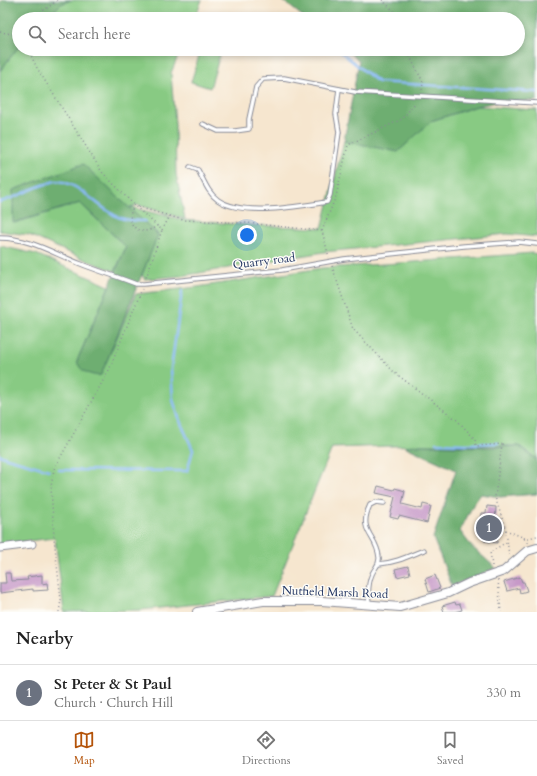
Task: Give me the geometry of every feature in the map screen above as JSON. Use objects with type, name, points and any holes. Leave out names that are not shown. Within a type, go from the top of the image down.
[{"type":"street","points":[[0,548],[32,544]]},
{"type":"street","name":"Nutfield Marsh Road","points":[[197,612],[263,601],[322,601],[400,607],[448,593],[469,583],[504,571],[527,551],[537,548]]},
{"type":"lane","points":[[203,124],[218,131],[249,129],[249,119],[256,87],[264,79],[284,78],[355,92],[537,103]]},
{"type":"lane","points":[[190,167],[198,170],[208,190],[218,200],[236,208],[261,209],[297,207],[327,202],[330,194],[339,132],[336,114],[339,89]]},
{"type":"lane","name":"Quarry road","points":[[0,238],[39,245],[80,264],[136,284],[282,270],[330,262],[488,244],[519,242],[537,244]]},
{"type":"lane","points":[[369,604],[368,593],[372,573],[379,564],[379,554],[366,526],[365,517],[370,505],[376,502],[384,503]]},
{"type":"lane","points":[[379,564],[396,561],[424,550]]},
{"type":"path","points":[[41,12],[58,0]]},
{"type":"path","points":[[382,0],[396,12]]},
{"type":"path","points":[[0,32],[12,34]]},
{"type":"path","points":[[31,56],[37,68],[102,172],[135,206],[162,230]]},
{"type":"path","points":[[410,56],[423,82],[421,97],[414,103],[402,119],[348,145],[336,196],[322,231],[330,262],[353,329],[395,373],[457,420],[475,439],[476,446],[502,444],[496,497],[506,530],[510,565]]},
{"type":"path","points":[[135,206],[183,220],[247,223],[322,231]]},
{"type":"path","points":[[135,206],[130,212],[130,220],[134,228],[142,231],[150,231],[157,226]]},
{"type":"path","points":[[59,612],[62,600],[54,538],[51,487],[54,468],[109,370],[144,284],[162,230],[170,216]]},
{"type":"path","points":[[506,530],[529,540],[526,546]]},
{"type":"path","points":[[524,539],[537,536]]},
{"type":"path","points":[[501,612],[498,573],[491,565],[490,552],[507,542]]},
{"type":"green space","points":[[2,0],[71,0],[61,4],[52,12],[12,12],[12,55],[0,71],[0,3]]},
{"type":"green space","points":[[71,0],[202,0],[197,12],[52,12],[61,4]]},
{"type":"green space","points":[[282,0],[537,0],[537,101],[501,101],[477,106],[431,121],[398,152],[344,141],[359,61],[353,56],[525,56],[525,12],[297,12]]},
{"type":"green space","points":[[12,55],[178,56],[171,73],[175,124],[176,174],[185,219],[138,205],[130,207],[183,220],[247,225],[322,228],[344,141],[431,121],[477,106],[537,110],[537,237],[507,234],[324,252],[181,276],[145,279],[142,275],[158,234],[78,165],[14,223],[80,203],[126,247],[115,271],[88,261],[29,235],[0,231],[0,71]]},
{"type":"green space","points":[[199,56],[220,56],[210,88],[191,82]]},
{"type":"green space","points":[[83,164],[158,235],[101,375],[94,375],[86,372],[80,368],[77,361],[126,247],[80,203],[13,223],[13,190]]},
{"type":"green space","points":[[0,246],[36,254],[109,286],[77,361],[98,376],[101,374],[136,294],[197,287],[322,268],[532,253],[537,254],[537,459],[519,446],[423,445],[332,448],[272,596],[141,610],[64,612],[55,538],[0,544]]},
{"type":"green space","points":[[423,445],[490,447],[519,446],[537,460],[537,494],[500,497],[481,494],[473,505],[460,531],[472,547],[496,568],[452,586],[433,538],[456,470],[404,446]]},
{"type":"building","points":[[378,486],[405,491],[402,504],[422,509],[423,504],[431,506],[427,523],[399,516],[398,519],[390,517],[395,497],[376,493]]},
{"type":"building","points":[[487,506],[496,507],[495,521],[499,521],[497,543],[484,541],[485,535],[478,535],[481,513],[486,513]]},
{"type":"building","points":[[408,566],[410,574],[397,577],[395,569]]},
{"type":"building","points":[[5,573],[10,573],[11,581],[28,580],[27,577],[42,575],[42,584],[47,583],[48,590],[33,591],[33,589],[0,593],[0,583],[6,583]]},
{"type":"building","points":[[435,575],[440,588],[429,592],[425,579]]},
{"type":"building","points":[[520,577],[522,582],[524,582],[527,591],[520,593],[519,588],[507,591],[504,582]]},
{"type":"building","points":[[455,602],[456,605],[460,604],[462,610],[444,612],[442,606]]},
{"type":"waterway","points":[[346,56],[378,82],[537,92]]},
{"type":"waterway","points":[[0,202],[54,181],[63,182],[79,190],[110,213],[118,217],[128,220],[145,221]]},
{"type":"waterway","points":[[59,470],[187,471],[193,450],[180,421],[173,400],[171,369],[182,291]]},
{"type":"waterway","points":[[436,443],[498,443]]},
{"type":"waterway","points":[[0,455],[49,470]]},
{"type":"place","name":"St Peter & St Paul","points":[[489,528]]}]
